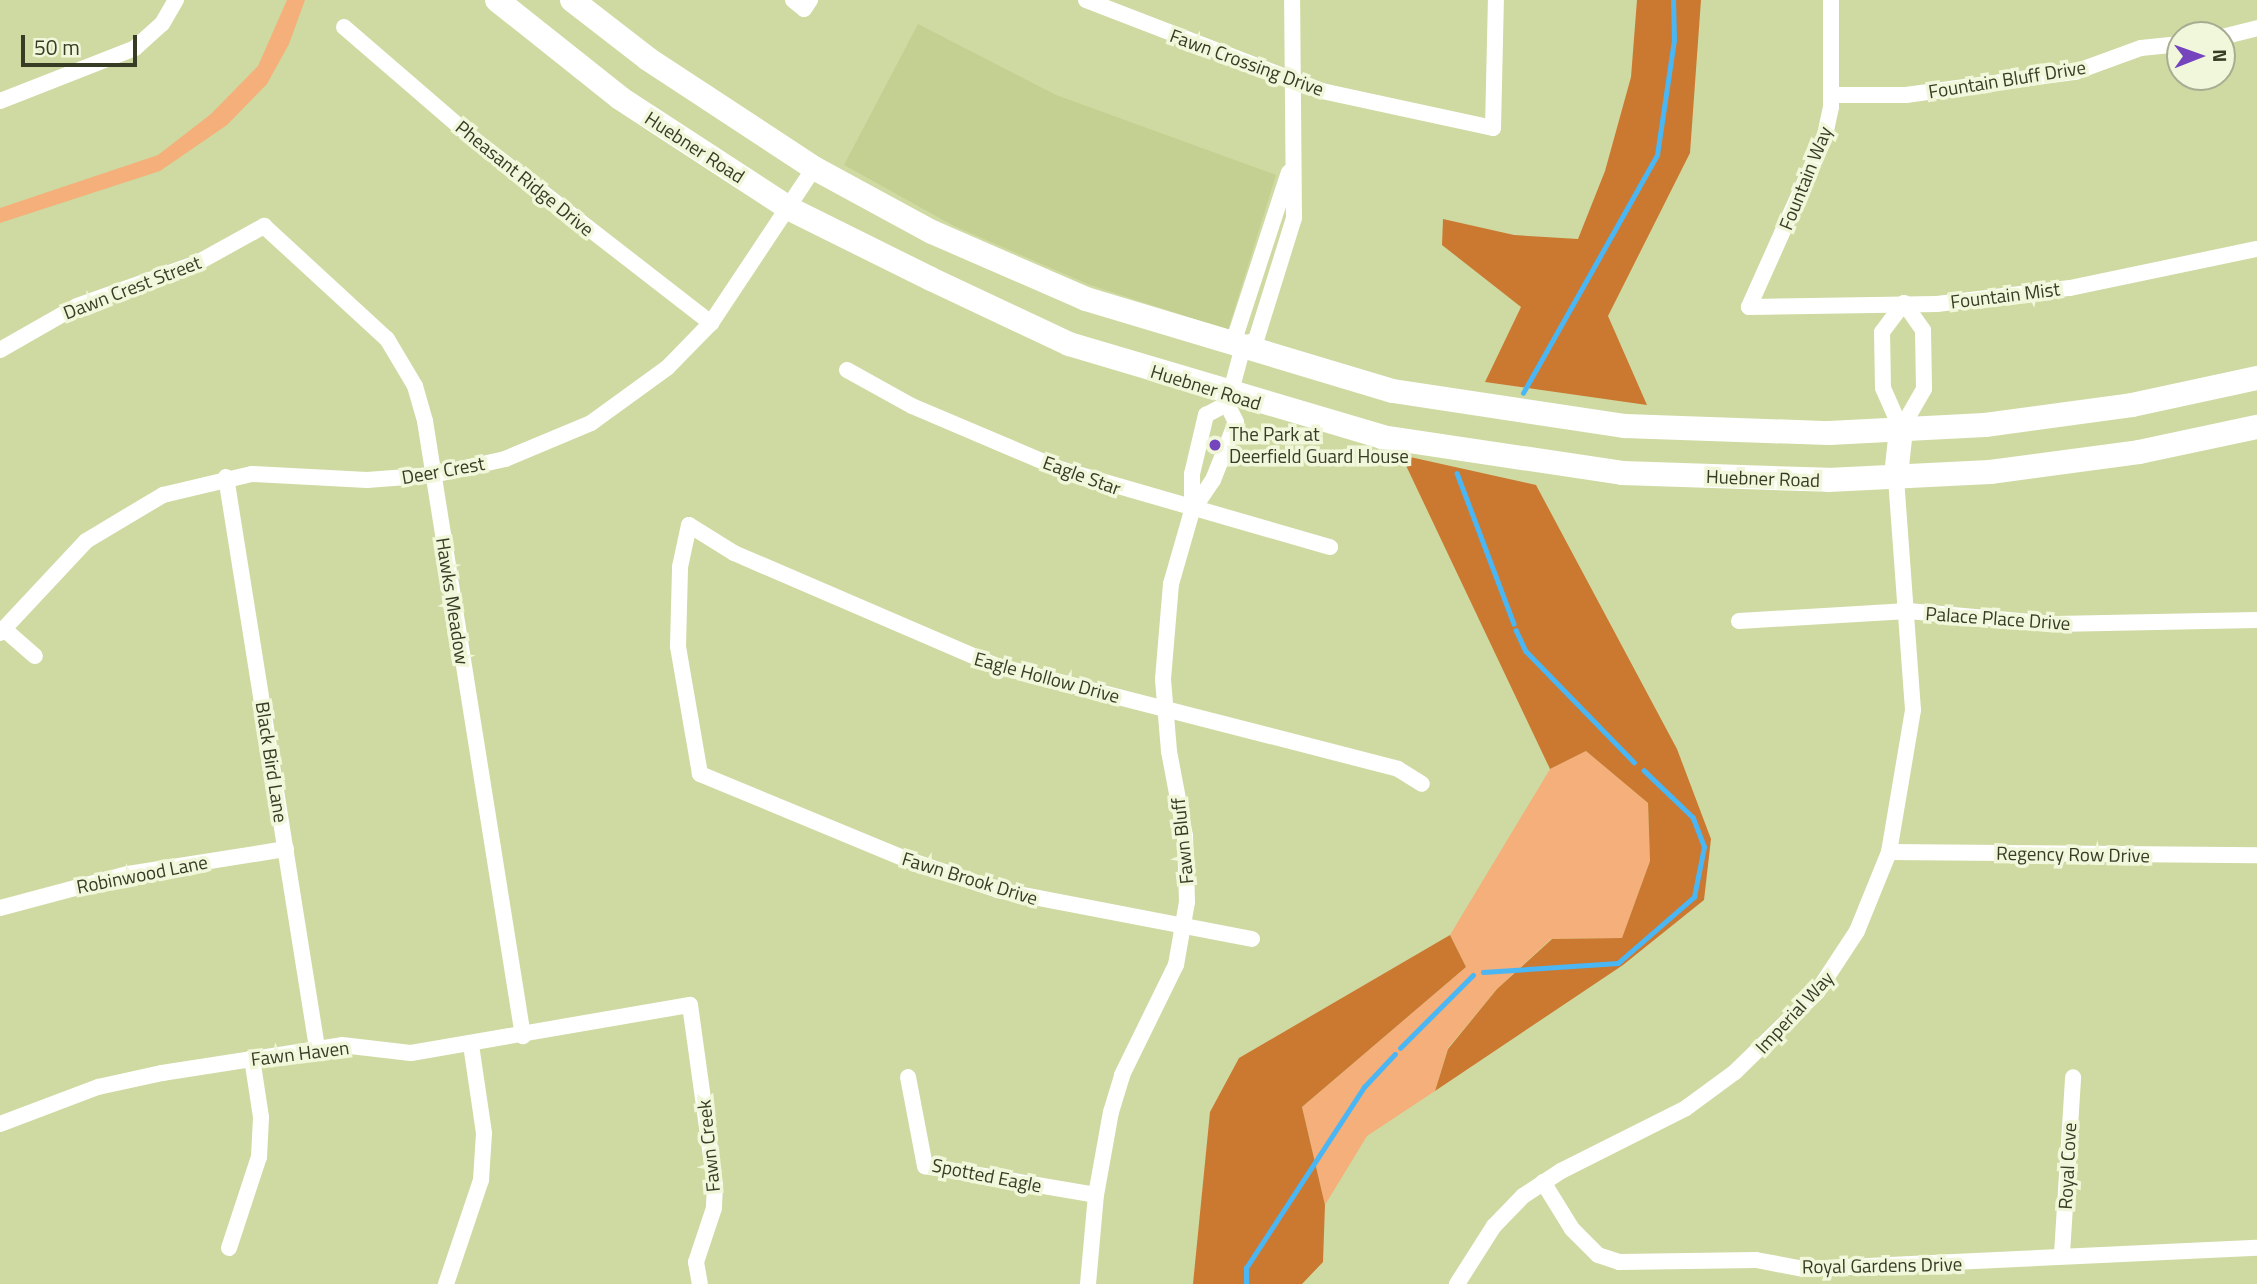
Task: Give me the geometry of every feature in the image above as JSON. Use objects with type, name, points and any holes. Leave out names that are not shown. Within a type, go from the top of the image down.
[{"type":"main road","name":"Huebner Road","points":[[497,0],[620,98],[790,209],[1069,344],[1229,400],[1382,438],[1587,470],[1828,480],[1990,472],[2139,452],[2257,427]]},
{"type":"main road","points":[[572,0],[648,59],[814,168],[932,232],[1086,299],[1242,348],[1393,391],[1592,423],[1829,433],[1985,425],[2132,405],[2257,378]]},
{"type":"main road","points":[[1896,476],[1901,429]]},
{"type":"street","points":[[0,101],[109,63],[135,48],[162,24],[176,0]]},
{"type":"street","points":[[1229,400],[1242,348],[1256,340],[1294,218],[1289,172],[1292,0]]},
{"type":"street","name":"Fawn Crossing Drive","points":[[1086,1],[1290,81],[1493,128],[1496,0]]},
{"type":"street","name":"Fountain Way","points":[[1749,307],[1819,155],[1831,95],[1831,0]]},
{"type":"street","name":"Pheasant Ridge Drive","points":[[344,27],[475,139],[711,323]]},
{"type":"street","points":[[2236,33],[2257,28]]},
{"type":"street","name":"Fountain Bluff Drive","points":[[1831,95],[1906,95],[2075,72],[2141,48],[2166,45]]},
{"type":"street","name":"Deer Crest","points":[[2,631],[65,562],[110,523],[163,495],[226,477],[433,475],[505,459],[591,423],[668,367],[711,323],[790,209],[814,168]]},
{"type":"street","name":"Dawn Crest Street","points":[[0,350],[77,306],[197,263],[264,226]]},
{"type":"street","name":"Hawks Meadow","points":[[264,226],[375,325],[398,354],[421,404],[523,1036]]},
{"type":"street","name":"Fountain Mist","points":[[1749,307],[1904,303],[2070,288],[2257,249]]},
{"type":"street","points":[[1904,303],[1923,330],[1924,390],[1901,429],[1883,388],[1882,332],[1904,303]]},
{"type":"street","name":"Eagle Star","points":[[847,370],[912,407],[1063,470],[1192,510],[1330,547]]},
{"type":"street","name":"Fawn Bluff","points":[[1088,1284],[1096,1195],[1122,1075],[1164,994],[1184,928],[1188,869],[1166,709],[1164,642],[1171,584],[1192,510],[1192,474],[1206,415],[1229,400],[1237,422],[1213,480],[1192,510]]},
{"type":"street","name":"Imperial Way","points":[[1457,1284],[1494,1226],[1543,1182],[1686,1108],[1781,1032],[1839,963],[1873,898],[1889,852],[1913,710],[1908,611],[1896,476]]},
{"type":"street","name":"Black Bird Lane","points":[[226,477],[317,1048]]},
{"type":"street","name":"Eagle Hollow Drive","points":[[700,774],[678,646],[680,567],[689,525],[734,553],[918,637],[994,665],[1398,769],[1422,783]]},
{"type":"street","name":"Palace Place Drive","points":[[1739,621],[1908,611],[2055,624],[2257,620]]},
{"type":"street","points":[[2,631],[35,656]]},
{"type":"street","name":"Fawn Brook Drive","points":[[700,774],[903,858],[998,890],[1252,939]]},
{"type":"street","name":"Robinwood Lane","points":[[0,908],[128,874],[286,849]]},
{"type":"street","name":"Regency Row Drive","points":[[1889,852],[2257,855]]},
{"type":"street","name":"Fawn Haven","points":[[0,1124],[98,1087],[253,1058],[342,1045],[411,1054],[690,1005]]},
{"type":"street","name":"Fawn Creek","points":[[690,1005],[715,1186],[714,1208],[696,1262],[700,1284]]},
{"type":"street","points":[[446,1284],[476,1203],[484,1156],[471,1045]]},
{"type":"street","points":[[229,1248],[259,1157],[261,1117],[253,1058]]},
{"type":"street","name":"Spotted Eagle","points":[[908,1077],[925,1166],[1096,1195]]},
{"type":"street","name":"Royal Cove","points":[[2062,1254],[2073,1077]]},
{"type":"street","name":"Royal Gardens Drive","points":[[1543,1182],[1572,1229],[1598,1255],[1619,1262],[1756,1261],[1818,1269],[1964,1265],[1999,1256],[2257,1248]]},
{"type":"shaded area","points":[[287,0],[305,0],[289,44],[267,84],[227,125],[160,171],[0,223],[0,208],[158,155],[211,114],[258,66]]},
{"type":"shaded area","points":[[1637,0],[1701,0],[1690,153],[1608,316],[1647,405],[1485,382],[1521,307],[1442,245],[1443,219],[1514,235],[1578,239],[1605,171],[1631,77]]},
{"type":"shaded area","points":[[918,24],[1056,95],[1276,175],[1228,330],[1090,285],[954,226],[844,165]]},
{"type":"shaded area","points":[[1401,455],[1536,485],[1677,749],[1711,839],[1704,900],[1623,965],[1435,1091],[1448,1049],[1497,989],[1552,939],[1622,938],[1650,861],[1648,803],[1586,751],[1550,769]]},
{"type":"shaded area","points":[[1586,751],[1648,803],[1650,861],[1622,938],[1551,939],[1497,989],[1448,1048],[1435,1091],[1367,1136],[1325,1205],[1302,1107],[1466,967],[1450,935],[1550,769]]},
{"type":"shaded area","points":[[1450,935],[1466,967],[1302,1107],[1325,1205],[1323,1262],[1302,1284],[1193,1284],[1210,1112],[1239,1058]]},
{"type":"waterway","points":[[1523,393],[1657,155],[1674,40],[1673,0]]},
{"type":"waterway","points":[[1457,473],[1514,624]]},
{"type":"waterway","points":[[1516,630],[1526,651],[1634,762]]},
{"type":"waterway","points":[[1483,972],[1618,963],[1694,897],[1704,847],[1693,818],[1644,771]]},
{"type":"waterway","points":[[1400,1048],[1473,975]]},
{"type":"waterway","points":[[1246,1284],[1246,1268],[1364,1087],[1395,1054]]},
{"type":"place","name":"The Park at Deerfield Guard House","points":[[1215,445]]}]
